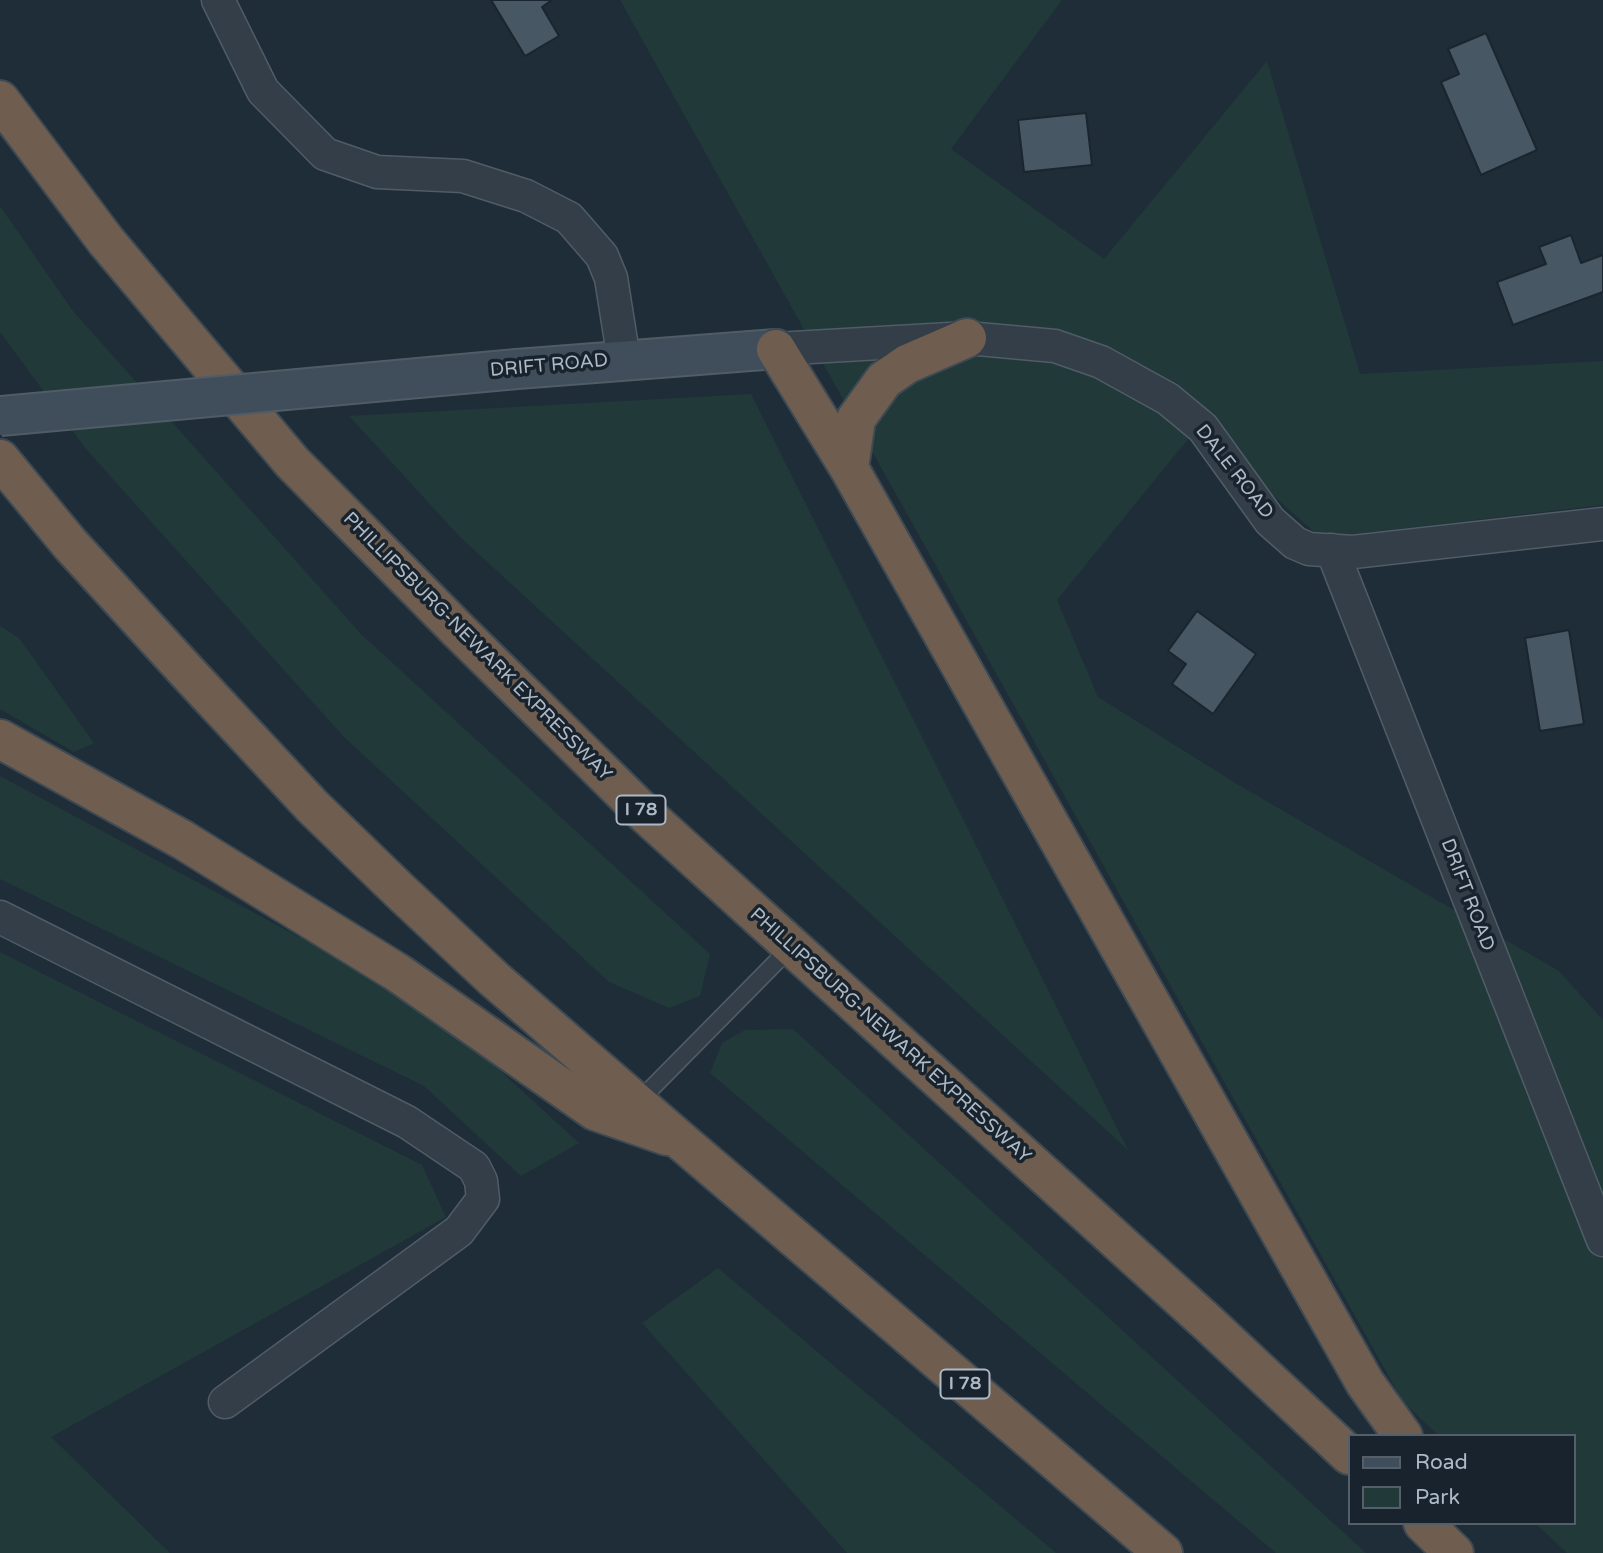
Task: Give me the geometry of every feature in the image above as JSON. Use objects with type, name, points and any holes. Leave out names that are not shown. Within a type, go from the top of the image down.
[{"type":"highway","name":"PHILLIPSBURG-NEWARK EXPRESSWAY","points":[[0,100],[106,241],[292,462],[631,801],[1209,1324],[1348,1454]]},
{"type":"highway","points":[[849,468],[856,419],[884,380],[907,364],[967,338]]},
{"type":"highway","points":[[776,349],[849,468],[1365,1383],[1402,1434]]},
{"type":"highway","name":"I 78","points":[[0,459],[79,554],[312,806],[494,979],[1163,1553]]},
{"type":"highway","points":[[0,739],[183,840],[398,973],[595,1111],[681,1141]]},
{"type":"highway","points":[[1425,1525],[1457,1553]]},
{"type":"highway","points":[[1449,1525],[1457,1553]]},
{"type":"main road","name":"DALE ROAD","points":[[624,360],[776,349]]},
{"type":"main road","name":"DRIFT ROAD","points":[[0,416],[624,360]]},
{"type":"street","name":"DRIFT ROAD","points":[[219,0],[262,91],[325,154],[377,172],[463,176],[526,196],[569,218],[602,256],[607,267],[624,360]]},
{"type":"street","name":"DALE ROAD","points":[[776,349],[967,338],[1055,346],[1101,362],[1168,399],[1203,428],[1270,521],[1295,543],[1309,549],[1353,552],[1603,524]]},
{"type":"street","name":"DRIFT ROAD","points":[[1332,550],[1603,1240]]},
{"type":"street","points":[[0,917],[407,1122],[474,1167],[481,1181],[483,1199],[459,1231],[225,1402]]},
{"type":"lane","points":[[638,1102],[791,947]]},
{"type":"green space","points":[[620,0],[1062,0],[951,149],[1104,259],[1267,61],[1360,374],[1603,361],[1603,505],[1321,538],[1197,428],[1057,600],[1098,697],[1237,784],[1559,971],[1603,1020],[1603,1553],[1567,1553],[1537,1525],[1575,1525],[1575,1434],[1437,1434],[1403,1402]]},
{"type":"green space","points":[[0,206],[73,311],[361,634],[710,954],[700,996],[669,1008],[609,982],[343,736],[86,449],[0,332]]},
{"type":"green space","points":[[751,394],[1128,1150],[460,537],[349,416]]},
{"type":"green space","points":[[0,626],[19,638],[94,743],[74,752],[0,709]]},
{"type":"green space","points":[[0,776],[433,1009],[579,1143],[521,1176],[424,1086],[0,879]]},
{"type":"green space","points":[[0,952],[422,1165],[446,1217],[51,1437],[170,1553],[0,1553]]},
{"type":"green space","points":[[793,1029],[1366,1553],[1276,1553],[710,1073],[722,1043],[745,1030]]},
{"type":"green space","points":[[718,1268],[1056,1553],[847,1553],[642,1323]]},
{"type":"building","points":[[491,0],[552,0],[542,7],[559,36],[525,56]]},
{"type":"building","points":[[1486,33],[1537,150],[1481,175],[1441,82],[1459,74],[1448,49]]},
{"type":"building","points":[[1086,113],[1092,165],[1024,172],[1018,120]]},
{"type":"building","points":[[1571,235],[1581,263],[1603,255],[1603,292],[1513,325],[1497,282],[1546,264],[1539,247]]},
{"type":"building","points":[[1197,611],[1256,654],[1213,714],[1172,684],[1186,664],[1168,651]]},
{"type":"building","points":[[1569,630],[1584,724],[1540,731],[1525,638]]}]
